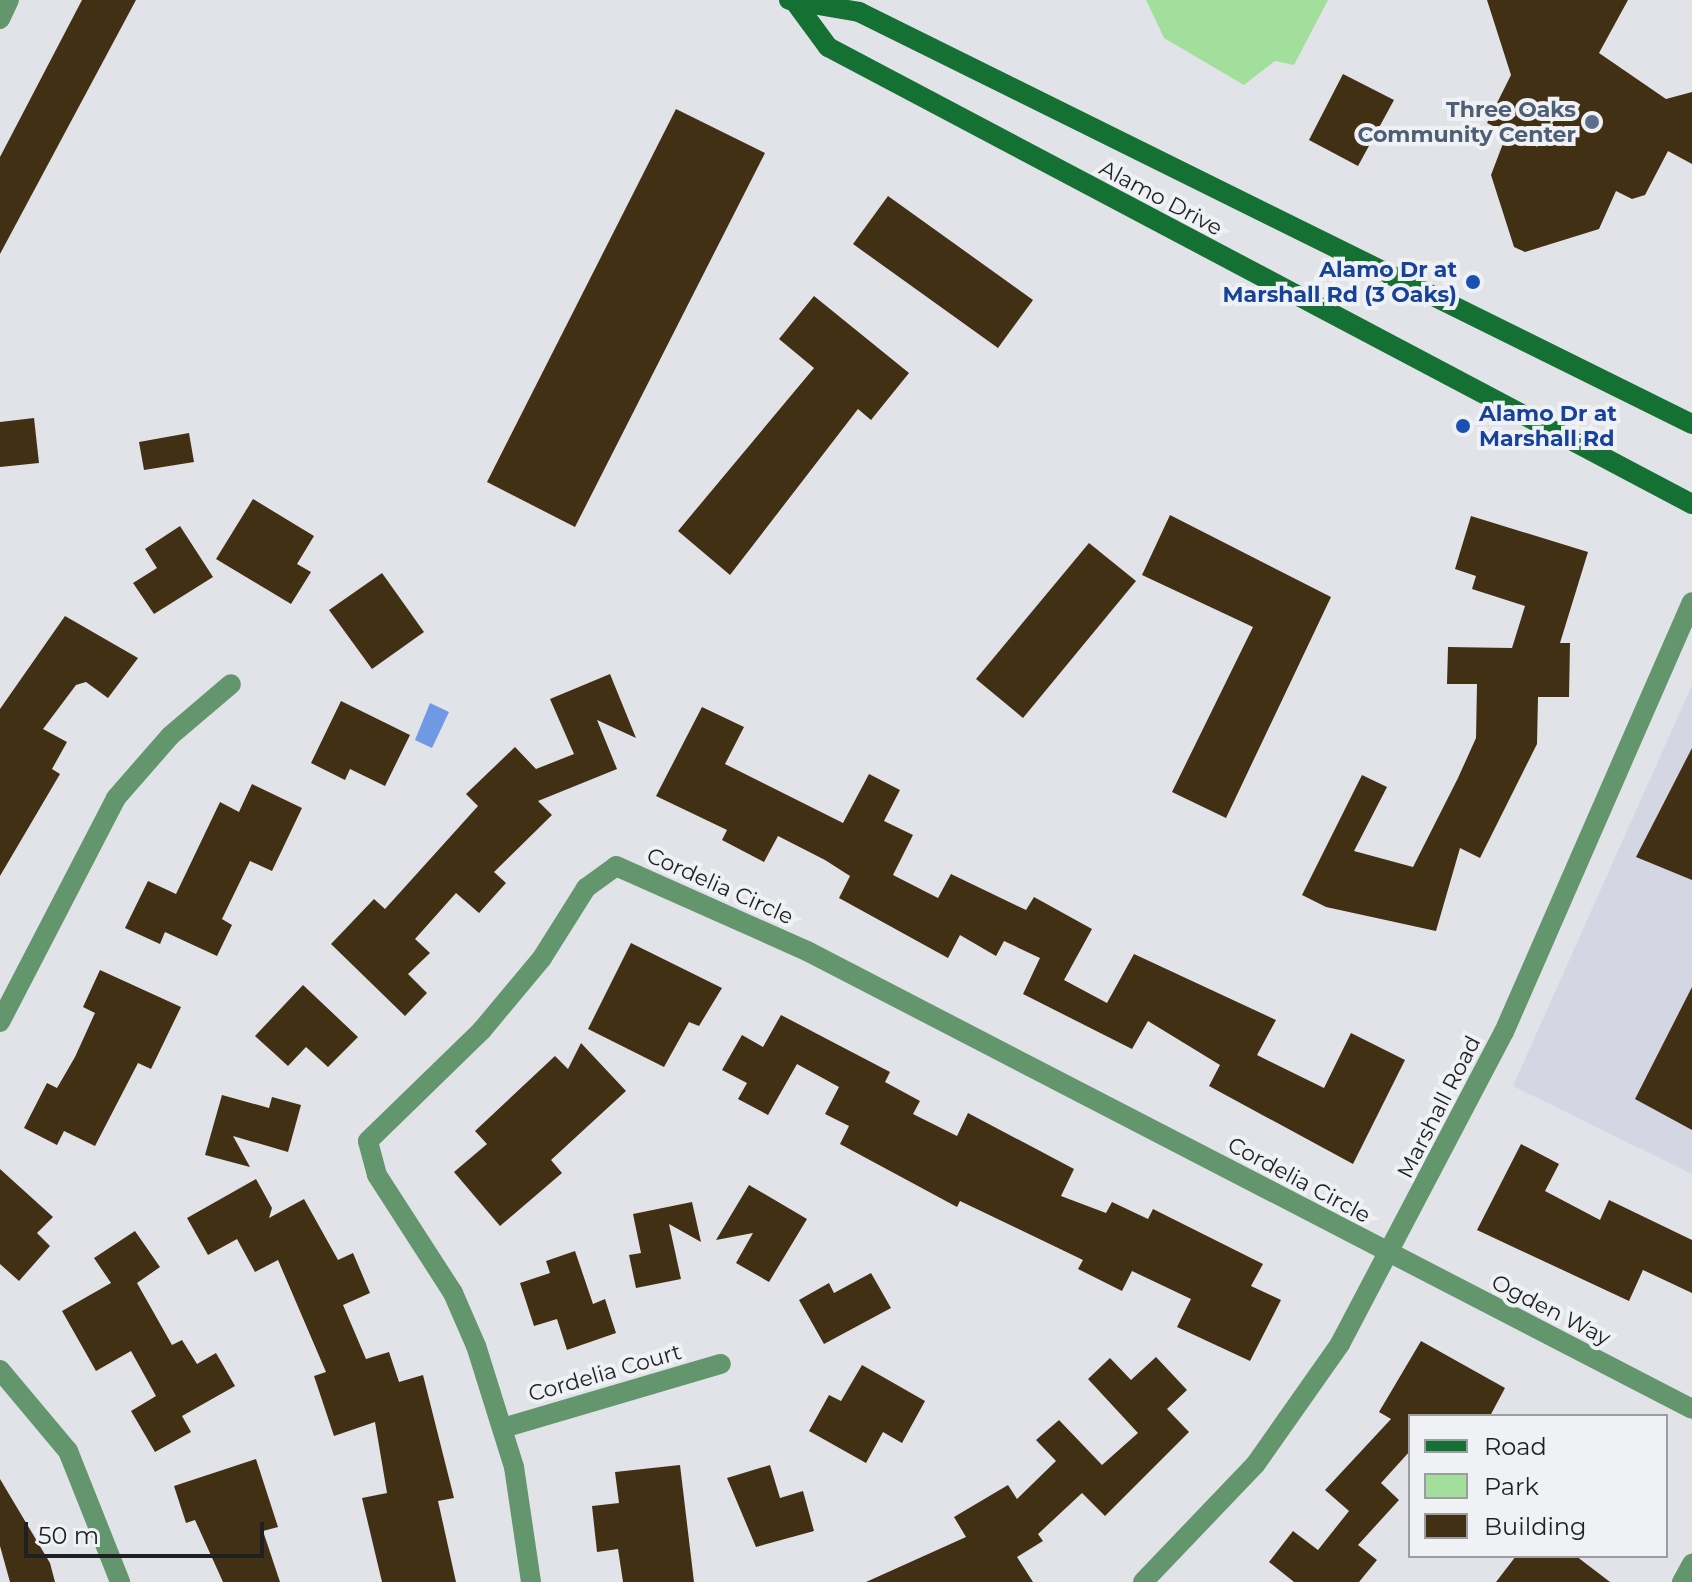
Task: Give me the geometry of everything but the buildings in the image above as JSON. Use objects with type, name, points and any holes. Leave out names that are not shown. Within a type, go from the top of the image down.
[{"type":"main road","name":"Alamo Drive","points":[[793,1],[859,12],[1692,424]]},
{"type":"main road","name":"Alamo Drive","points":[[793,1],[828,47],[1692,504]]},
{"type":"street","points":[[0,19],[9,0]]},
{"type":"street","name":"Marshall Road","points":[[1143,1582],[1277,1438],[1389,1253],[1504,1032],[1692,602]]},
{"type":"street","points":[[0,1022],[116,798],[170,736],[231,684]]},
{"type":"street","name":"Cordelia Circle","points":[[531,1582],[503,1428],[453,1293],[377,1175],[368,1141],[473,1040],[542,958],[586,888],[616,866],[807,951],[1389,1253]]},
{"type":"street","name":"Ogden Way","points":[[1389,1253],[1692,1409]]},
{"type":"street","name":"Cordelia Court","points":[[503,1428],[721,1364]]},
{"type":"street","points":[[0,1370],[68,1451],[120,1582]]},
{"type":"street","points":[[1682,1582],[1692,1564]]},
{"type":"shaded area","points":[[1692,685],[1692,1174],[1513,1086]]},
{"type":"green space","points":[[1146,0],[1328,0],[1294,65],[1275,61],[1244,85],[1164,38]]},
{"type":"water","points":[[430,703],[449,712],[432,748],[415,740]]},
{"type":"place","name":"Three Oaks Community Center","points":[[1592,122]]},
{"type":"place","name":"Alamo Dr at Marshall Rd (3 Oaks)","points":[[1473,282]]},
{"type":"place","name":"Alamo Dr at Marshall Rd","points":[[1463,426]]}]
